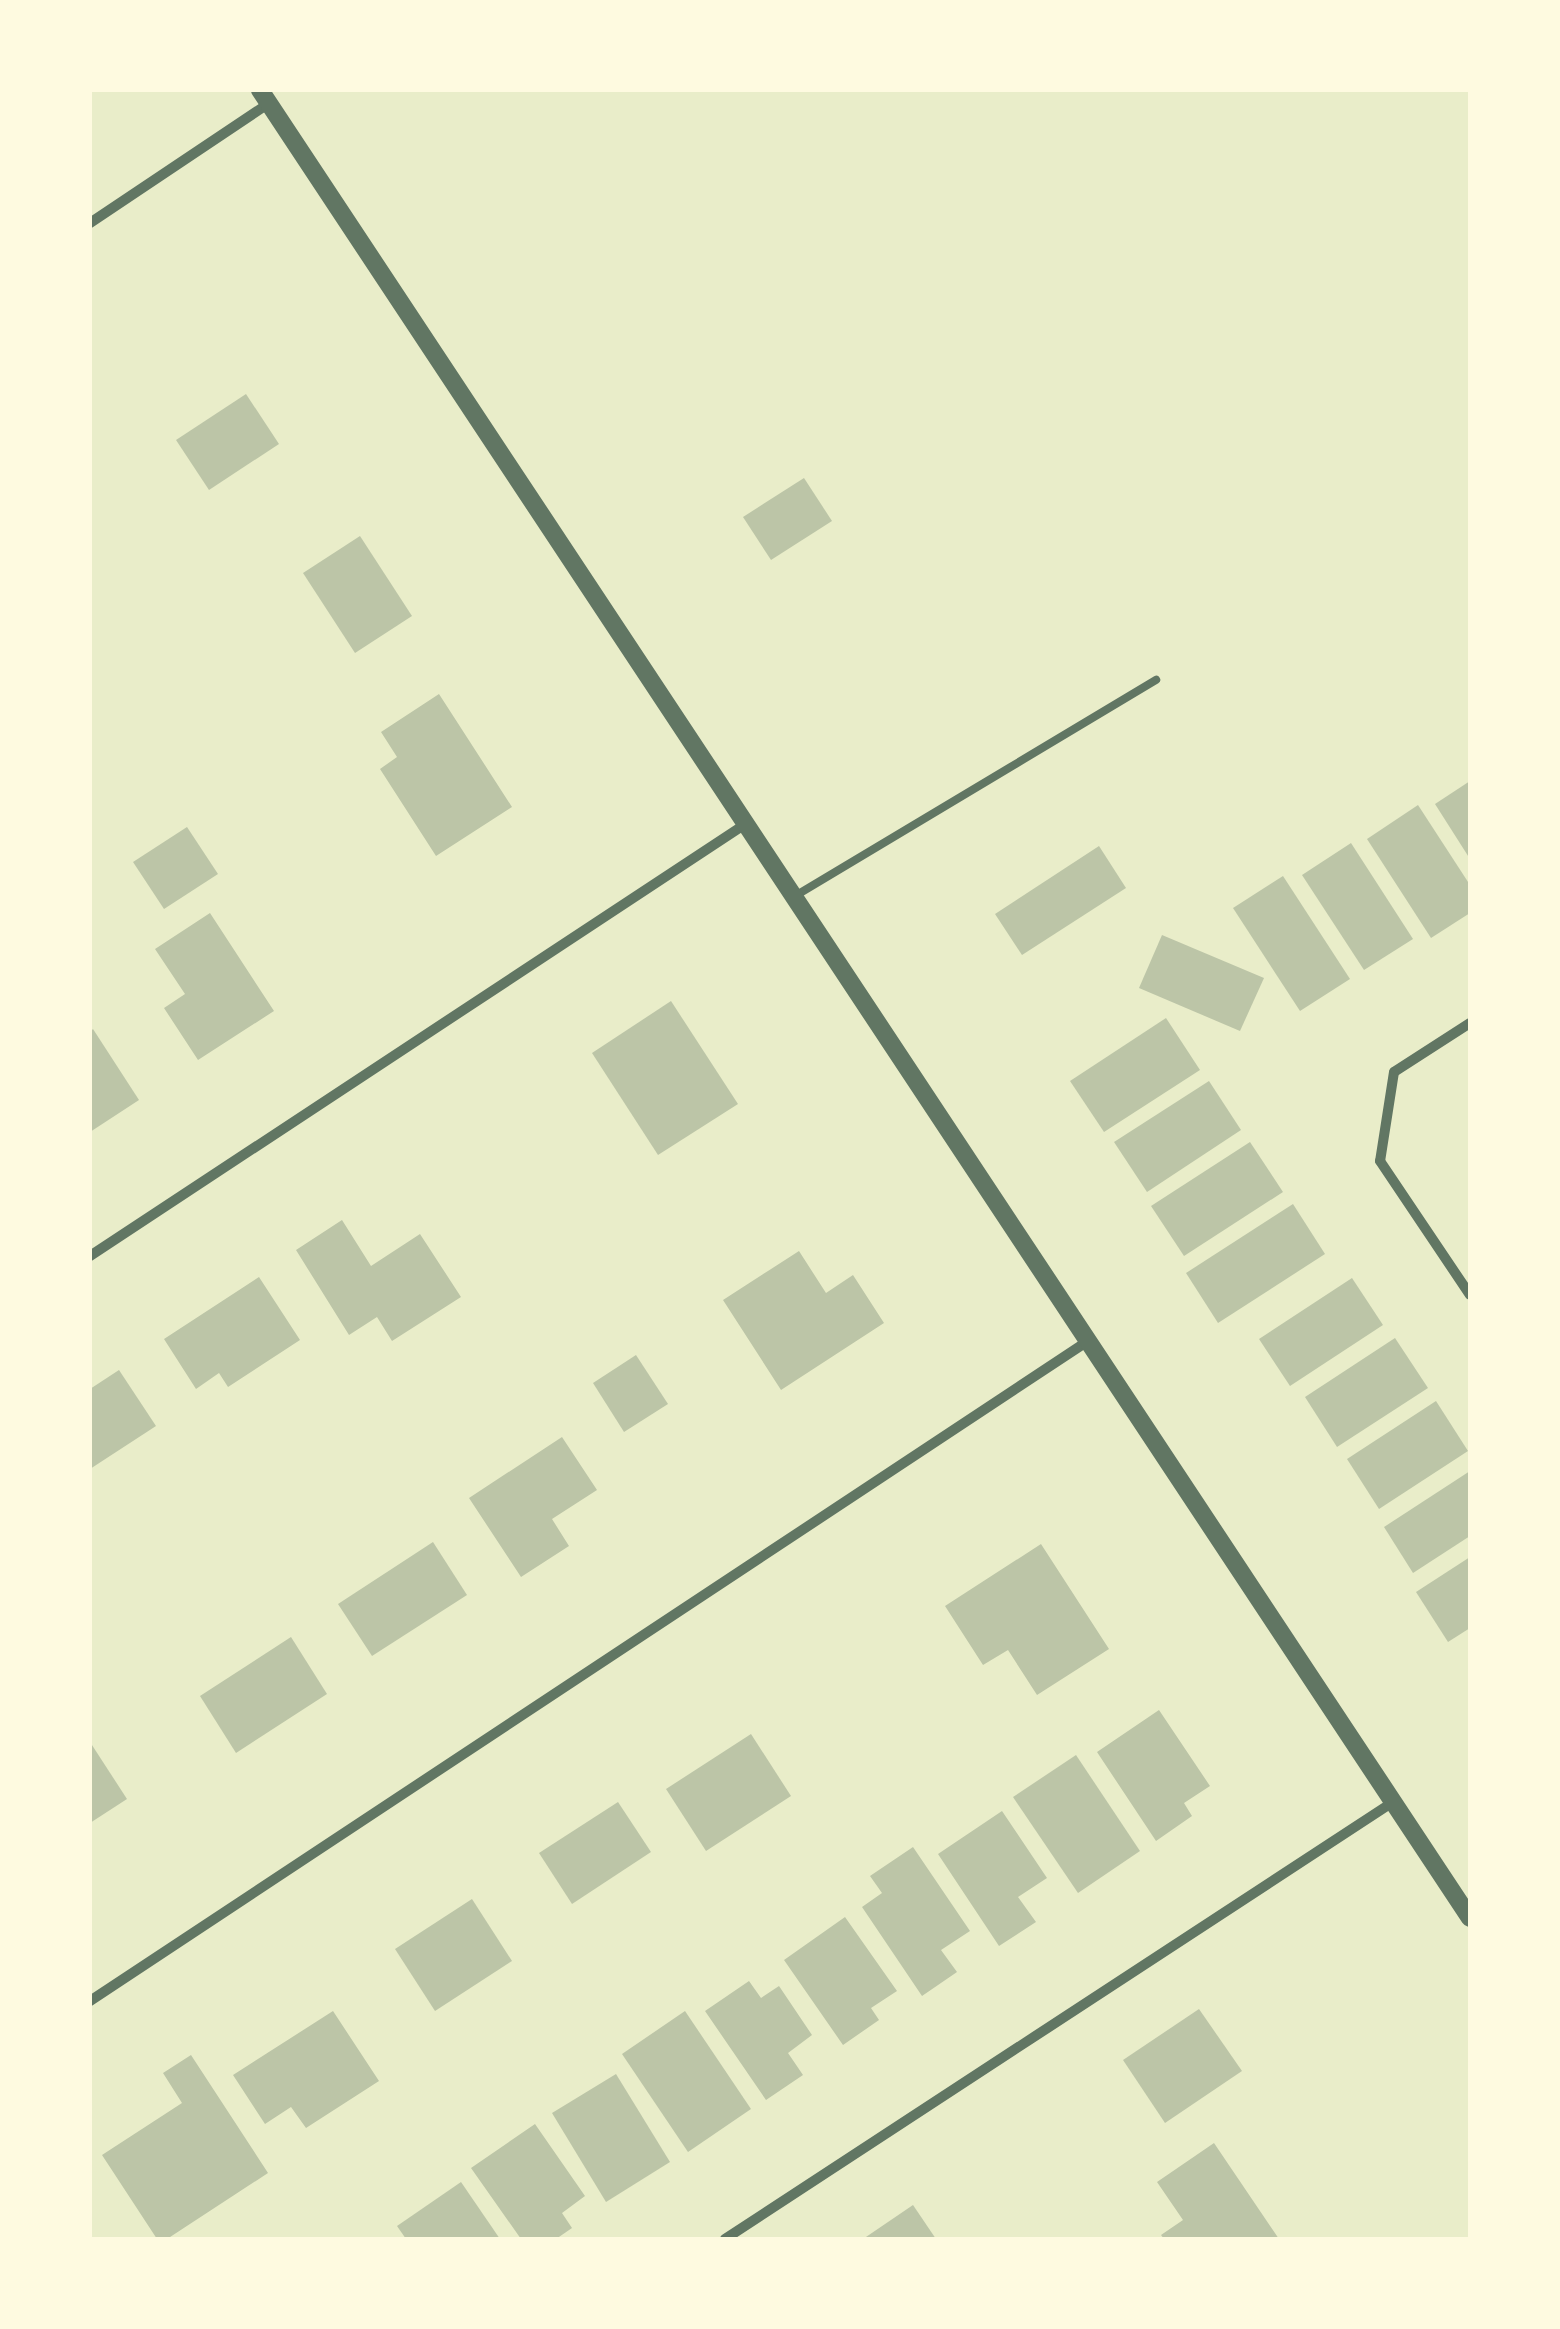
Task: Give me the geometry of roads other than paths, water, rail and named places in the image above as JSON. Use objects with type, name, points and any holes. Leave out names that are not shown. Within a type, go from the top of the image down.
[{"type":"street","points":[[90,223],[264,97],[1470,1918]]},
{"type":"street","points":[[90,1256],[746,823]]},
{"type":"street","points":[[1470,1022],[1394,1072],[1380,1161],[1470,1294]]},
{"type":"street","points":[[90,2001],[1088,1341]]},
{"type":"street","points":[[726,2239],[1392,1802]]},
{"type":"lane","points":[[795,896],[1156,680]]}]
